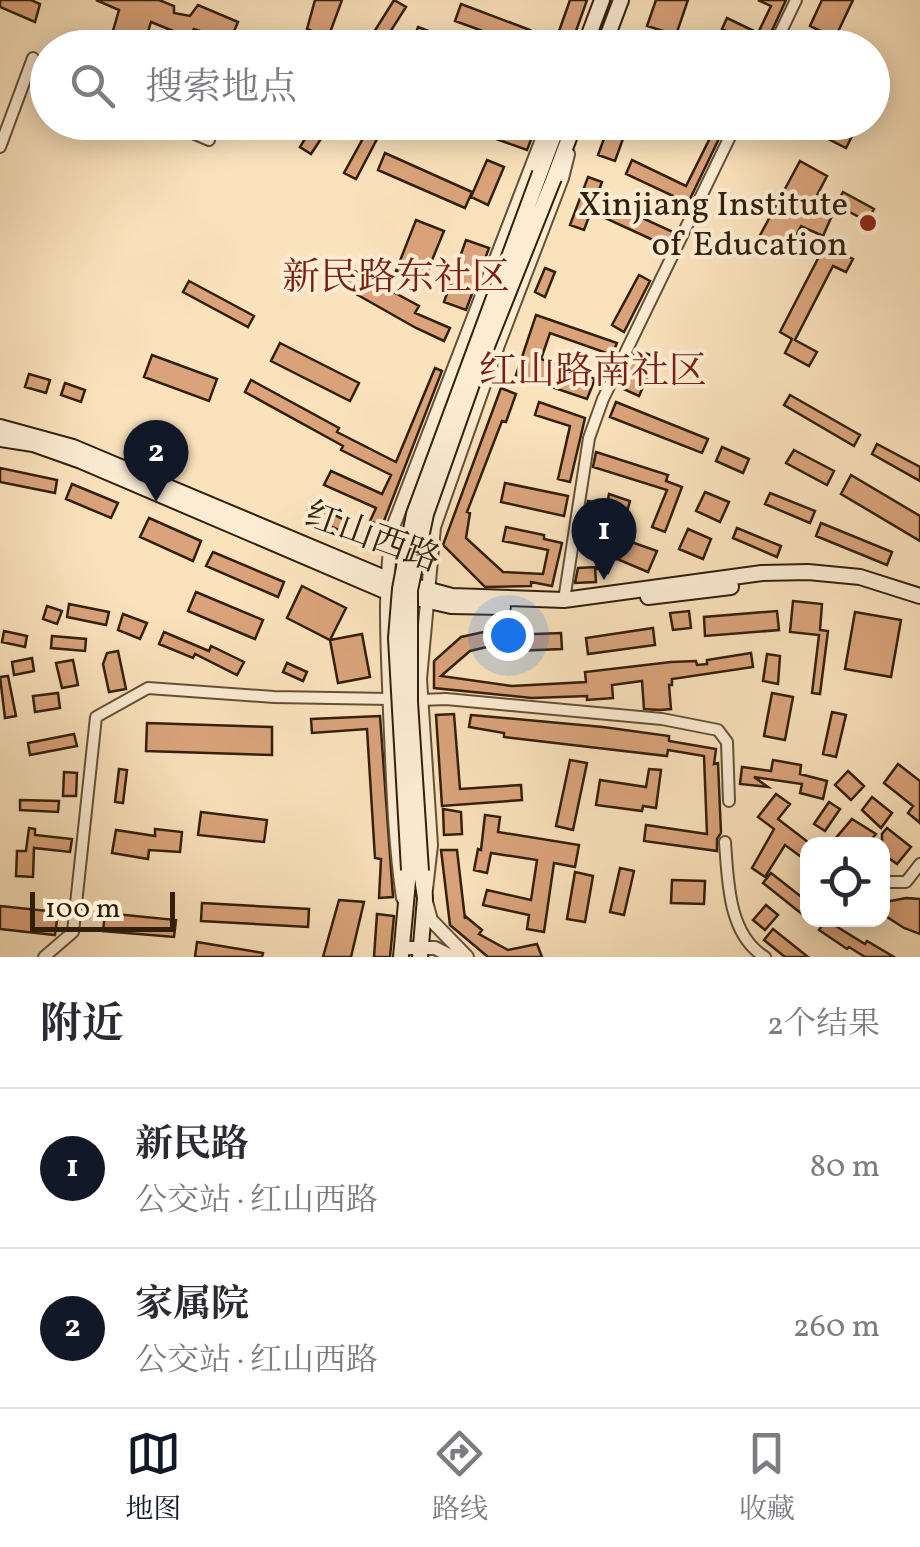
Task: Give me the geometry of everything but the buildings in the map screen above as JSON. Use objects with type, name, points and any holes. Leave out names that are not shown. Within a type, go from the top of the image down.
[{"type":"main road","points":[[591,30],[602,0]]},
{"type":"main road","points":[[610,30],[621,0]]},
{"type":"main road","points":[[401,953],[415,871],[410,590],[426,514],[547,175],[555,140]]},
{"type":"main road","points":[[547,175],[566,140]]},
{"type":"main road","name":"红山西路","points":[[0,427],[74,447],[385,584]]},
{"type":"main road","name":"红山西路","points":[[0,439],[33,444],[81,461],[385,584],[451,606],[563,608],[764,582],[831,579],[860,582],[920,599]]},
{"type":"main road","name":"红山西路","points":[[425,596],[564,600],[762,573],[808,572],[860,577],[920,599]]},
{"type":"main road","points":[[415,871],[425,898],[420,954]]},
{"type":"street","points":[[782,30],[796,0]]},
{"type":"street","points":[[0,147],[30,65]]},
{"type":"street","points":[[405,912],[396,847],[385,584],[393,527],[542,140]]},
{"type":"street","points":[[467,957],[431,920],[425,898],[432,845],[421,700],[425,596],[434,527],[472,414],[562,178],[572,140]]},
{"type":"street","points":[[564,600],[594,425],[603,399],[728,140]]},
{"type":"street","points":[[44,957],[73,932],[96,717],[148,688],[274,697],[390,699]]},
{"type":"street","points":[[421,700],[446,699],[662,720],[718,730],[728,742],[729,800]]},
{"type":"street","points":[[724,842],[728,884],[740,932],[751,949],[765,957]]},
{"type":"street","points":[[890,882],[906,882],[920,864]]},
{"type":"street","points":[[401,953],[420,954],[435,948],[453,957]]},
{"type":"place","name":"Xinjiang Institute of Education","points":[[868,223]]},
{"type":"place","name":"家属院","points":[[156,502]]},
{"type":"place","name":"新民路","points":[[604,580]]},
{"type":"district","name":"新民路东社区","points":[[396,276]]},
{"type":"district","name":"红山路南社区","points":[[593,370]]}]
